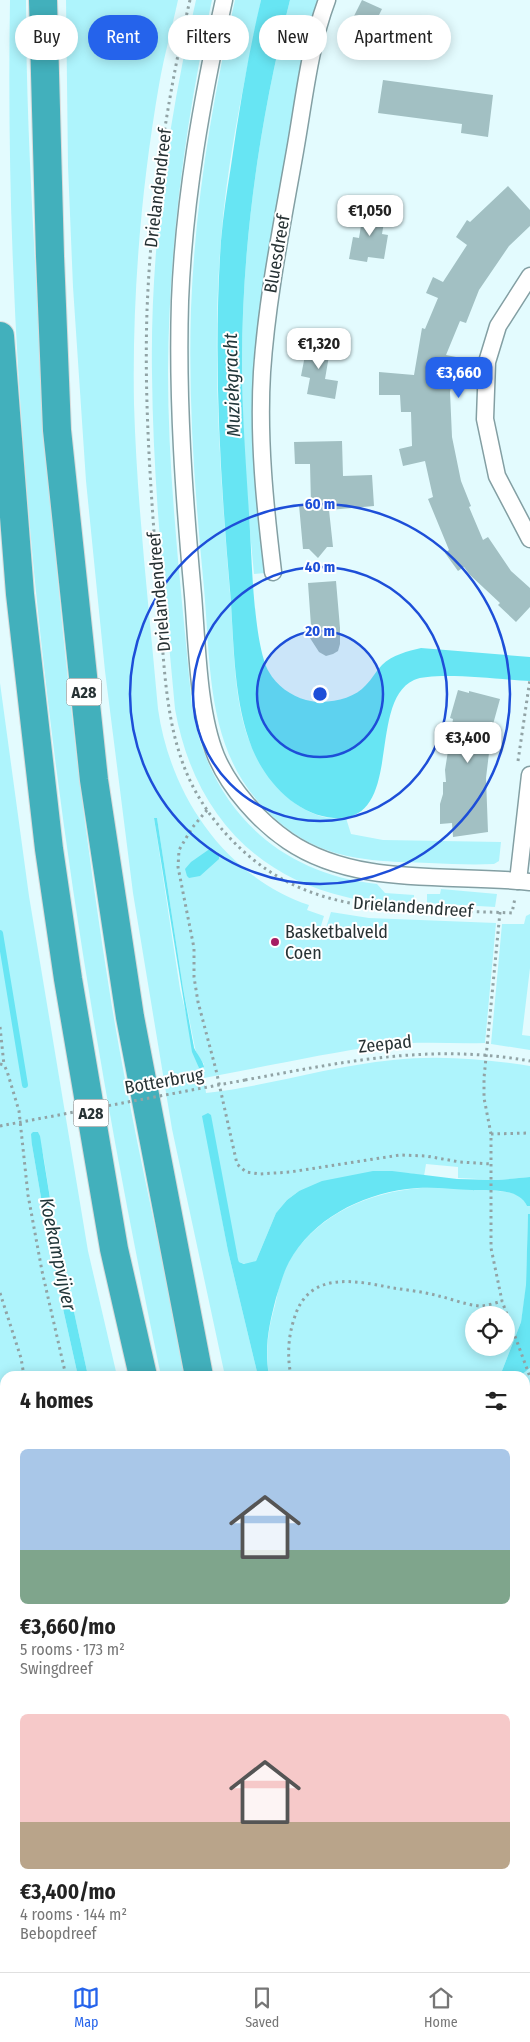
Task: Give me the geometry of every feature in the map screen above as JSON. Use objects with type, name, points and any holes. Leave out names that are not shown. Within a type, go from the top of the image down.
[{"type":"highway","name":"A28","points":[[43,0],[57,430],[94,780],[130,1017],[198,1371]]},
{"type":"highway","name":"A28","points":[[0,336],[20,594],[49,848],[68,979],[114,1249],[142,1371]]},
{"type":"street","name":"Drielandendreef","points":[[224,0],[206,82],[190,189],[183,256],[179,354],[181,455],[196,638],[205,719],[215,753],[224,774],[266,824],[289,842],[313,855],[340,866],[373,872],[524,882]]},
{"type":"street","name":"Bluesdreef","points":[[273,572],[265,504],[261,412],[265,336],[271,290],[314,41],[327,0]]},
{"type":"street","points":[[530,276],[498,326],[486,362],[485,419],[497,476],[530,539]]},
{"type":"street","points":[[524,882],[530,776]]},
{"type":"path","name":"Drielandendreef","points":[[190,0],[168,109],[154,206],[147,312],[149,471],[169,710],[181,759],[191,783],[207,810],[236,844],[255,861],[276,875],[322,897],[346,903],[371,907],[500,912]]},
{"type":"path","points":[[527,690],[530,679]]},
{"type":"path","points":[[207,810],[192,828],[179,850],[178,867],[194,948],[194,977],[200,1016],[216,1070],[238,1164],[246,1172],[260,1174],[290,1172],[400,1155],[426,1156],[460,1162],[492,1164]]},
{"type":"path","points":[[524,882],[512,912],[500,912],[486,1054],[484,1098],[491,1134],[491,1248],[502,1301],[528,1371]]},
{"type":"path","points":[[0,1027],[2,1065],[19,1111],[28,1195],[42,1271],[65,1371]]},
{"type":"path","name":"Zeepad","points":[[244,1080],[384,1056],[415,1053],[486,1054],[530,1061]]},
{"type":"path","name":"Botterbrug","points":[[0,1126],[244,1080]]},
{"type":"path","points":[[491,1134],[530,1133]]},
{"type":"path","points":[[290,1371],[288,1361],[289,1339],[299,1304],[310,1292],[323,1285],[354,1281],[438,1295],[469,1304],[488,1305],[502,1301]]},
{"type":"path","points":[[0,1293],[21,1358],[23,1371]]},
{"type":"shaded area","points":[[10,0],[26,0],[26,15],[15,15],[15,60],[27,60],[43,401],[57,575],[76,748],[99,921],[120,1053],[187,1371],[160,1371],[127,1206],[96,1035],[69,864],[47,692],[29,520],[17,347],[10,174]]},
{"type":"shaded area","points":[[66,0],[178,0],[174,15],[168,15],[168,42],[159,85],[147,164],[136,284],[134,364],[134,404],[141,518],[158,709],[164,741],[189,801],[206,828],[227,853],[251,874],[279,892],[309,905],[307,910],[324,916],[320,929],[325,931],[331,912],[369,918],[496,923],[485,1043],[398,1044],[340,1052],[204,1078],[206,1093],[253,1086],[369,1063],[410,1059],[462,1058],[530,1066],[530,1177],[498,1180],[458,1178],[458,1167],[426,1164],[424,1176],[408,1173],[299,1191],[287,1200],[276,1213],[256,1261],[248,1265],[239,1262],[238,1259],[203,1116],[228,1251],[257,1371],[224,1371],[172,1129],[133,893],[105,671],[86,481],[73,287],[68,166],[67,60],[78,60],[78,15],[66,15]],"holes":[[[154,818],[157,818],[183,988],[197,1055],[204,1064],[203,1068],[199,1068],[180,989]]]},
{"type":"shaded area","points":[[196,0],[212,0],[209,15],[193,15]]},
{"type":"shaded area","points":[[235,0],[261,0],[249,60],[249,15],[232,15]]},
{"type":"shaded area","points":[[290,0],[321,0],[318,15],[286,15]]},
{"type":"shaded area","points":[[183,60],[200,60],[186,138],[175,231],[168,371],[170,455],[180,581],[192,707],[201,743],[214,775],[231,804],[253,828],[279,849],[308,866],[341,877],[377,884],[385,893],[414,895],[414,904],[354,899],[312,887],[281,872],[254,853],[230,831],[211,805],[195,776],[183,744],[175,709],[160,542],[152,374],[152,327],[158,232],[169,139]]},
{"type":"shaded area","points":[[223,60],[249,60],[237,119],[224,210],[218,285],[217,331],[218,423],[224,514],[236,677],[245,730],[256,756],[270,778],[288,797],[308,811],[326,818],[346,818],[351,834],[383,840],[501,842],[499,861],[494,864],[362,859],[322,848],[303,839],[284,827],[266,810],[246,786],[232,761],[222,734],[215,706],[208,648],[193,448],[190,344],[196,231],[206,153]]},
{"type":"shaded area","points":[[276,60],[310,60],[266,292],[265,573],[254,574],[243,416],[243,317],[249,226]]},
{"type":"shaded area","points":[[0,683],[29,896],[88,1251],[116,1371],[87,1371],[52,1211],[38,1132],[32,1145],[50,1250],[77,1371],[0,1371]]},
{"type":"shaded area","points":[[441,889],[497,894],[495,907],[427,903],[427,894],[440,894]]},
{"type":"shaded area","points":[[530,914],[530,968],[522,1035],[530,1036],[530,1050],[491,1044],[502,924],[524,924],[526,916]]},
{"type":"shaded area","points":[[442,1188],[513,1193],[520,1196],[527,1206],[530,1206],[530,1214],[528,1214],[526,1289],[521,1322],[515,1337],[515,1306],[465,1306],[465,1356],[508,1356],[502,1371],[268,1371],[267,1349],[269,1332],[280,1282],[289,1261],[314,1231],[329,1219],[363,1201],[401,1190]]},
{"type":"water","name":"Muziekgracht","points":[[261,0],[290,0],[286,15],[259,15],[259,60],[276,60],[262,135],[249,226],[243,317],[243,405],[255,604],[260,644],[269,672],[284,689],[295,696],[306,700],[322,702],[346,698],[354,694],[366,685],[380,667],[390,659],[421,648],[530,657],[530,681],[453,676],[424,677],[414,680],[400,692],[391,712],[378,782],[370,802],[356,814],[334,818],[306,810],[281,792],[271,780],[254,754],[244,722],[237,685],[223,503],[219,416],[219,285],[223,222],[252,41]]},
{"type":"water","points":[[154,818],[157,818],[194,1048],[204,1067],[201,1068],[199,1068],[192,1052]]},
{"type":"water","points":[[211,848],[219,854],[219,859],[200,876],[189,878],[185,869],[191,862]]},
{"type":"water","points":[[208,1113],[211,1115],[238,1259],[239,1262],[244,1264],[256,1261],[276,1213],[287,1200],[299,1191],[322,1181],[373,1171],[392,1171],[457,1179],[498,1180],[530,1177],[530,1206],[527,1206],[517,1196],[503,1191],[423,1188],[389,1192],[355,1203],[339,1212],[311,1233],[289,1262],[283,1275],[269,1327],[267,1346],[268,1371],[257,1371],[228,1251],[202,1116]]},
{"type":"water","points":[[38,1132],[40,1136],[52,1211],[87,1371],[77,1371],[50,1250],[31,1134]]},
{"type":"water","points":[[528,1214],[530,1214],[530,1368],[526,1371],[502,1371],[508,1356],[515,1356],[515,1337],[521,1322],[526,1285]]},
{"type":"building","points":[[362,0],[382,9],[379,15],[354,15]]},
{"type":"building","points":[[383,80],[493,95],[488,137],[461,133],[462,124],[378,113]]},
{"type":"building","points":[[508,186],[530,210],[530,226],[509,246],[479,290],[466,323],[460,321],[446,355],[456,357],[450,392],[452,437],[461,481],[471,506],[469,507],[483,540],[488,537],[511,571],[530,588],[530,607],[516,622],[464,567],[458,571],[445,553],[449,550],[428,499],[433,497],[425,461],[403,466],[399,449],[412,446],[411,412],[401,412],[400,395],[379,395],[379,372],[414,375],[422,328],[425,329],[438,298],[426,293],[433,277],[443,282],[467,245],[456,237],[467,220],[470,222]]},
{"type":"building","points":[[364,207],[386,210],[382,234],[388,235],[384,259],[368,257],[367,262],[349,259],[353,237],[359,238]]},
{"type":"building","points":[[308,340],[331,344],[325,379],[338,381],[335,399],[307,394],[310,378],[301,376]]},
{"type":"building","points":[[342,441],[343,476],[372,475],[374,506],[329,510],[333,547],[327,547],[318,558],[309,549],[303,549],[299,505],[311,504],[310,464],[295,464],[294,442]]},
{"type":"building","points":[[336,581],[340,644],[338,651],[326,656],[319,652],[310,638],[308,583]]},
{"type":"building","points":[[458,690],[500,699],[492,728],[486,778],[488,832],[453,837],[452,823],[440,824],[440,804],[443,794],[443,782],[446,782],[445,770],[453,719],[450,718]]},
{"type":"waterway","name":"Koekampvijver","points":[[0,933],[25,1085]]},
{"type":"place","name":"Basketbalveld Coen","points":[[275,942]]}]
